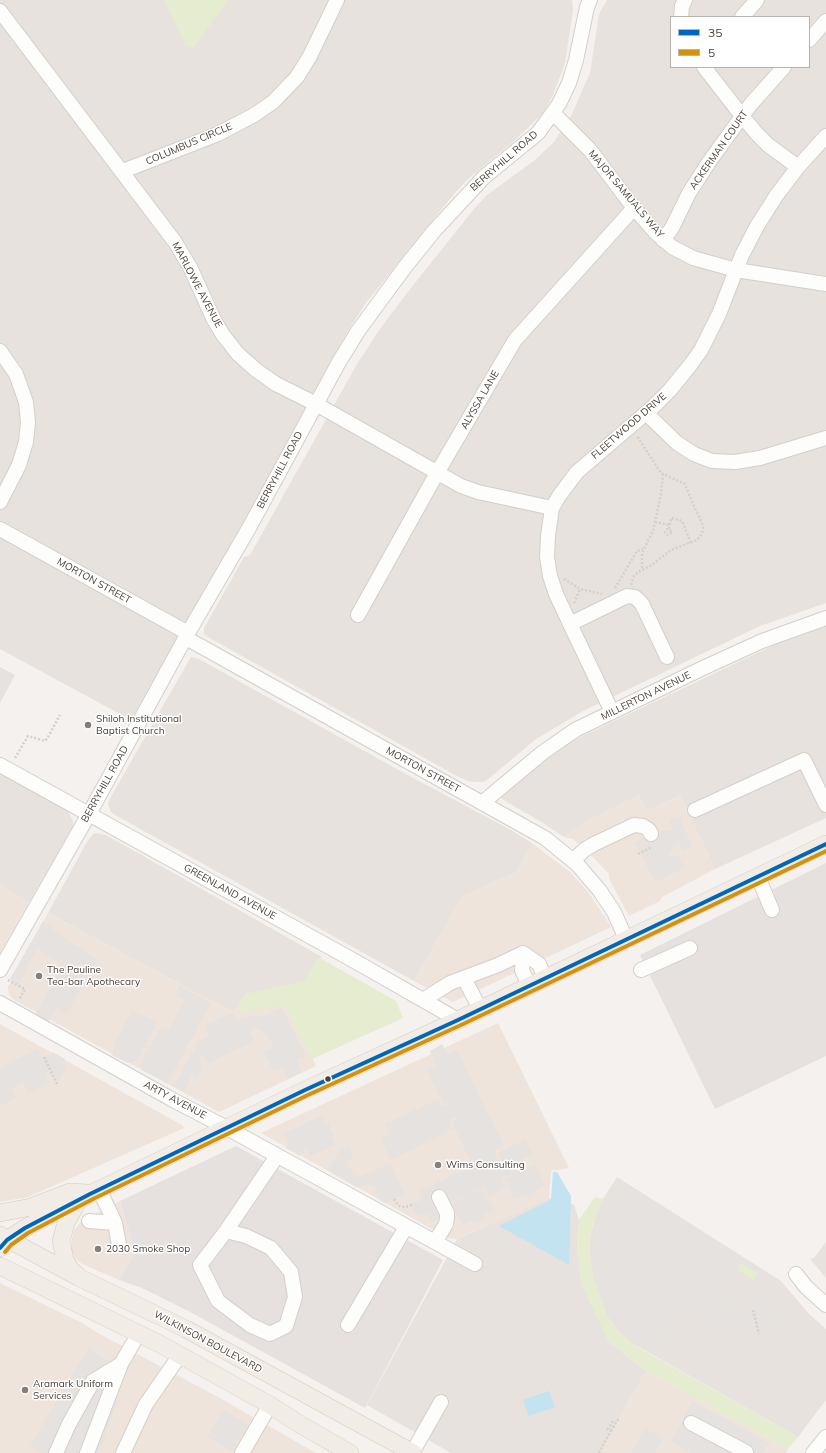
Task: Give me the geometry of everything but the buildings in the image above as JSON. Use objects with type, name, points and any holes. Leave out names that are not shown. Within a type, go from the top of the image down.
[{"type":"main road","points":[[2,1241],[89,1195],[305,1090],[458,1020],[826,844]]},
{"type":"main road","points":[[0,1213],[31,1207],[70,1192],[83,1192],[89,1195]]},
{"type":"main road","points":[[89,1195],[64,1227],[61,1246],[63,1255],[71,1270],[92,1284]]},
{"type":"main road","name":"WILKINSON BOULEVARD","points":[[2,1241],[186,1330],[412,1453]]},
{"type":"main road","points":[[0,1266],[139,1333],[270,1405],[350,1453]]},
{"type":"street","name":"COLUMBUS CIRCLE","points":[[123,171],[218,134],[254,115],[273,102],[297,77],[310,56],[337,0]]},
{"type":"street","name":"BERRYHILL ROAD","points":[[4,975],[89,814],[187,635],[249,528],[339,362],[358,331],[405,267],[434,231],[484,177],[533,137],[546,124],[559,104],[569,83],[590,0]]},
{"type":"street","points":[[681,16],[682,6],[685,0]]},
{"type":"street","points":[[743,16],[757,0]]},
{"type":"street","name":"MARLOWE AVENUE","points":[[0,10],[123,171],[175,242],[190,267],[214,320],[223,335],[238,354],[256,370],[276,384],[316,404],[461,486],[478,492],[552,508]]},
{"type":"street","points":[[810,39],[826,21]]},
{"type":"street","points":[[705,68],[742,116],[768,145],[798,168]]},
{"type":"street","name":"ACKERMAN COURT","points":[[664,240],[672,228],[689,194],[709,162],[751,104],[783,68]]},
{"type":"street","name":"MAJOR SAMUALS WAY","points":[[553,113],[590,150],[634,208],[672,247],[693,258],[736,270],[826,283]]},
{"type":"street","name":"FLEETWOOD DRIVE","points":[[612,712],[556,594],[550,576],[548,564],[548,536],[552,508],[577,472],[646,413],[670,390],[701,350],[719,314],[742,255],[757,226],[776,196],[826,136]]},
{"type":"street","name":"ALYSSA LANE","points":[[358,615],[437,473],[515,340],[634,208]]},
{"type":"street","points":[[0,351],[16,374],[26,402],[28,422],[26,442],[19,465],[0,502]]},
{"type":"street","points":[[646,413],[677,443],[694,454],[712,461],[735,462],[760,458],[826,438]]},
{"type":"street","name":"MORTON STREET","points":[[0,529],[544,838],[573,861],[600,891],[614,912],[626,939]]},
{"type":"street","points":[[570,624],[627,596],[635,597],[642,604],[667,658]]},
{"type":"street","name":"MILLERTON AVENUE","points":[[482,803],[542,753],[575,730],[762,641],[826,618]]},
{"type":"street","points":[[695,810],[804,760],[826,805]]},
{"type":"street","name":"GREENLAND AVENUE","points":[[0,765],[351,959],[458,1020]]},
{"type":"street","points":[[573,861],[584,850],[634,824],[643,826],[649,830],[654,839]]},
{"type":"street","points":[[758,876],[772,910]]},
{"type":"street","points":[[641,970],[690,948]]},
{"type":"street","points":[[423,1000],[450,983],[498,965],[522,953]]},
{"type":"street","points":[[522,953],[539,964],[545,978]]},
{"type":"street","points":[[522,953],[522,970],[529,986]]},
{"type":"street","points":[[464,978],[480,1009]]},
{"type":"street","name":"ARTY AVENUE","points":[[0,1003],[173,1100],[475,1264]]},
{"type":"street","points":[[226,1231],[246,1236],[271,1248],[291,1272],[295,1297],[286,1326],[270,1334],[250,1325],[218,1301],[200,1265],[226,1231],[277,1156]]},
{"type":"street","points":[[89,1195],[115,1222],[119,1245]]},
{"type":"street","points":[[435,1242],[446,1224],[447,1218],[447,1213],[439,1197]]},
{"type":"street","points":[[89,1221],[115,1222]]},
{"type":"street","points":[[348,1325],[406,1227]]},
{"type":"street","points":[[796,1274],[806,1287],[826,1305]]},
{"type":"street","points":[[87,1453],[121,1364],[139,1333]]},
{"type":"street","points":[[123,1453],[146,1404],[180,1355]]},
{"type":"street","points":[[56,1453],[69,1424],[93,1382],[121,1364]]},
{"type":"street","points":[[412,1453],[440,1402]]},
{"type":"street","points":[[242,1453],[270,1405]]},
{"type":"street","points":[[691,1423],[746,1453]]},
{"type":"street","points":[[813,1453],[826,1437]]},
{"type":"path","points":[[631,592],[632,580],[642,568],[652,565],[671,550],[697,540],[702,534],[702,523],[685,484],[663,474],[636,434]]},
{"type":"path","points":[[642,568],[643,549],[651,537],[655,522],[661,494],[663,474]]},
{"type":"path","points":[[655,522],[669,527],[671,518],[682,521],[691,543]]},
{"type":"path","points":[[612,591],[637,551],[643,549]]},
{"type":"path","points":[[561,577],[580,589],[600,594],[608,594]]},
{"type":"path","points":[[572,606],[580,589]]},
{"type":"path","points":[[15,758],[28,736],[45,741],[60,715]]},
{"type":"path","points":[[638,854],[654,839]]},
{"type":"path","points":[[4,975],[25,989],[18,1003]]},
{"type":"path","points":[[44,1057],[57,1084]]},
{"type":"path","points":[[394,1199],[401,1207],[406,1208],[412,1205]]},
{"type":"path","points":[[753,1310],[759,1334]]},
{"type":"path","points":[[599,1453],[619,1418]]},
{"type":"path","points":[[611,1431],[608,1429],[613,1421]]},
{"type":"shaded area","points":[[0,0],[572,0],[573,10],[565,63],[553,95],[544,112],[514,141],[468,179],[454,194],[365,304],[346,334],[287,444],[131,720],[0,649]]},
{"type":"shaded area","points":[[607,0],[826,0],[826,603],[760,626],[583,711],[536,739],[487,780],[482,782],[468,781],[208,637],[204,634],[204,628],[244,557],[250,555],[357,364],[380,329],[474,209],[487,195],[535,160],[554,142],[571,116],[590,73],[599,14]]},
{"type":"shaded area","points":[[826,625],[826,818],[715,869],[680,796],[646,811],[639,795],[584,823],[564,837],[500,798],[544,758],[574,740],[776,644]]},
{"type":"shaded area","points":[[191,657],[199,659],[404,773],[511,830],[533,844],[516,872],[462,897],[414,981],[111,812],[108,804],[109,800]]},
{"type":"shaded area","points":[[0,667],[15,675],[0,703]]},
{"type":"shaded area","points":[[781,752],[794,781],[699,825],[686,797],[704,789],[708,797],[718,792],[714,784],[733,775],[737,784],[747,779],[743,770],[760,762],[765,770],[776,764],[773,756]]},
{"type":"shaded area","points":[[0,773],[68,811],[73,821],[73,826],[29,902],[0,886]]},
{"type":"shaded area","points":[[639,795],[646,811],[680,796],[715,869],[662,897],[660,901],[629,916],[610,881],[609,874],[573,839],[564,837],[584,823]]},
{"type":"shaded area","points":[[679,816],[692,847],[683,851],[679,843],[674,845],[669,855],[671,858],[678,855],[684,868],[655,882],[635,843],[658,831],[671,831],[673,829],[669,820]]},
{"type":"shaded area","points":[[95,833],[106,835],[322,957],[306,985],[230,1011],[48,913],[87,842]]},
{"type":"shaded area","points":[[533,844],[570,872],[589,893],[611,927],[453,1002],[414,981],[462,897],[516,872]]},
{"type":"shaded area","points":[[826,863],[826,1056],[715,1109],[640,955]]},
{"type":"shaded area","points":[[0,886],[29,902],[0,953]]},
{"type":"shaded area","points":[[48,913],[230,1011],[280,993],[316,1066],[219,1112],[14,1000],[9,995],[8,987]]},
{"type":"shaded area","points":[[43,921],[69,942],[98,959],[67,1013],[57,1007],[48,1022],[35,1015],[60,970],[59,962],[37,949],[18,984],[10,979]]},
{"type":"shaded area","points":[[180,986],[211,1003],[167,1083],[142,1070],[140,1060],[145,1059],[144,1054],[148,1053],[147,1048],[152,1047],[151,1042],[155,1040],[154,1036],[159,1035],[158,1030],[166,1028],[169,1029],[185,1000],[175,995]]},
{"type":"shaded area","points":[[282,1008],[306,1055],[297,1060],[302,1072],[288,1079],[282,1068],[273,1071],[264,1052],[273,1048],[273,1045],[266,1034],[255,1029],[251,1033],[255,1041],[208,1063],[204,1056],[201,1056],[199,1060],[202,1069],[195,1081],[194,1074],[192,1073],[184,1092],[174,1086],[198,1043],[201,1039],[208,1036],[205,1025],[233,1012],[236,1019],[240,1020],[249,1017],[267,1015]]},
{"type":"shaded area","points":[[133,1010],[154,1021],[156,1028],[151,1030],[152,1035],[148,1037],[149,1041],[144,1043],[146,1047],[141,1049],[142,1054],[138,1055],[139,1060],[128,1063],[112,1055],[117,1038]]},
{"type":"shaded area","points":[[498,1023],[569,1168],[551,1171],[549,1198],[457,1239],[448,1238],[261,1133]]},
{"type":"shaded area","points":[[0,1024],[182,1125],[184,1128],[28,1197],[0,1202]]},
{"type":"shaded area","points":[[442,1044],[446,1053],[450,1054],[457,1050],[504,1146],[494,1151],[498,1162],[500,1163],[501,1161],[498,1153],[525,1139],[533,1154],[522,1159],[526,1168],[535,1164],[545,1185],[535,1191],[535,1194],[514,1200],[504,1179],[513,1174],[502,1177],[506,1188],[489,1197],[484,1187],[474,1191],[475,1193],[483,1189],[494,1210],[484,1215],[483,1219],[475,1223],[472,1221],[462,1225],[452,1204],[461,1199],[461,1197],[450,1202],[437,1211],[440,1219],[431,1222],[428,1215],[425,1214],[417,1216],[411,1204],[420,1201],[421,1198],[418,1192],[480,1162],[486,1170],[482,1159],[480,1158],[471,1162],[452,1122],[458,1118],[458,1116],[450,1119],[449,1121],[452,1129],[391,1160],[381,1139],[390,1134],[385,1124],[438,1099],[444,1107],[452,1104],[450,1102],[444,1105],[427,1070],[436,1065],[430,1051]]},
{"type":"shaded area","points":[[37,1049],[42,1058],[53,1052],[65,1059],[63,1063],[66,1064],[61,1078],[57,1081],[52,1071],[49,1070],[45,1074],[50,1082],[28,1093],[23,1083],[11,1089],[16,1098],[0,1106],[0,1067]]},
{"type":"shaded area","points":[[322,1115],[334,1135],[332,1137],[336,1145],[310,1156],[307,1149],[304,1150],[300,1156],[286,1148],[288,1143],[284,1134]]},
{"type":"shaded area","points":[[236,1146],[443,1260],[365,1408],[192,1313],[142,1288],[119,1280],[135,1252],[120,1201]]},
{"type":"shaded area","points":[[349,1146],[353,1155],[346,1165],[357,1175],[362,1176],[390,1163],[405,1194],[385,1203],[381,1201],[376,1189],[373,1186],[369,1185],[356,1187],[327,1170],[341,1149]]},
{"type":"shaded area","points":[[617,1177],[781,1281],[809,1314],[826,1329],[826,1400],[798,1437],[630,1342],[617,1330],[607,1316],[593,1278],[590,1257],[590,1237],[596,1215],[603,1199]]},
{"type":"shaded area","points":[[625,1187],[734,1257],[731,1264],[732,1267],[737,1270],[726,1291],[722,1289],[719,1292],[723,1301],[741,1310],[748,1311],[760,1306],[755,1297],[765,1291],[782,1319],[773,1326],[767,1317],[762,1321],[765,1329],[753,1333],[743,1334],[723,1328],[693,1311],[698,1303],[690,1297],[703,1272],[709,1275],[712,1272],[705,1266],[696,1263],[692,1267],[699,1272],[654,1353],[633,1340],[619,1328],[609,1315],[595,1277],[592,1256],[592,1237],[598,1216],[610,1190],[619,1195]]},
{"type":"shaded area","points":[[549,1198],[560,1198],[574,1205],[579,1220],[577,1248],[608,1341],[646,1371],[600,1453],[451,1453],[367,1405],[457,1239]]},
{"type":"shaded area","points":[[120,1201],[135,1252],[119,1280],[82,1264],[75,1258],[71,1250],[71,1243],[74,1230],[80,1223]]},
{"type":"shaded area","points":[[826,1242],[826,1278],[810,1259],[814,1258]]},
{"type":"shaded area","points":[[0,1283],[84,1324],[96,1332],[218,1397],[316,1453],[0,1453]]},
{"type":"shaded area","points":[[88,1349],[111,1362],[113,1360],[126,1367],[113,1393],[119,1396],[99,1453],[41,1453],[30,1446]]},
{"type":"shaded area","points":[[646,1371],[788,1449],[786,1453],[600,1453]]},
{"type":"shaded area","points":[[693,1401],[769,1443],[763,1453],[691,1453],[671,1442]]},
{"type":"shaded area","points":[[223,1410],[248,1424],[231,1451],[207,1437]]},
{"type":"shaded area","points":[[645,1428],[663,1438],[655,1453],[631,1453]]},
{"type":"green space","points":[[163,0],[228,0],[194,48],[186,46]]},
{"type":"green space","points":[[318,957],[396,1001],[403,1018],[312,1059],[287,1009],[282,1006],[241,1012],[237,1005],[245,994],[304,981]]},
{"type":"green space","points":[[595,1197],[603,1199],[596,1215],[590,1237],[590,1257],[593,1278],[607,1316],[617,1330],[630,1342],[641,1349],[798,1437],[788,1449],[646,1371],[608,1341],[581,1284],[577,1248],[579,1220]]},
{"type":"green space","points":[[741,1263],[758,1273],[754,1280],[737,1270]]},
{"type":"water","points":[[553,1172],[557,1172],[571,1196],[569,1265],[499,1226],[551,1200]]},
{"type":"water","points":[[549,1391],[555,1407],[529,1416],[523,1400]]},
{"type":"transit line","name":"35","points":[[0,1248],[7,1240],[25,1228],[90,1194],[305,1090],[458,1020],[826,844]]},
{"type":"transit line","name":"5","points":[[5,1252],[11,1245],[28,1233],[93,1199],[308,1095],[461,1025],[826,851]]},
{"type":"place","name":"Shiloh Institutional Baptist Church","points":[[88,725]]},
{"type":"place","name":"The Pauline Tea-bar Apothecary","points":[[39,976]]},
{"type":"place","name":"Wims Consulting","points":[[438,1165]]},
{"type":"place","name":"2030 Smoke Shop","points":[[98,1249]]},
{"type":"place","name":"Aramark Uniform Services","points":[[25,1390]]}]
